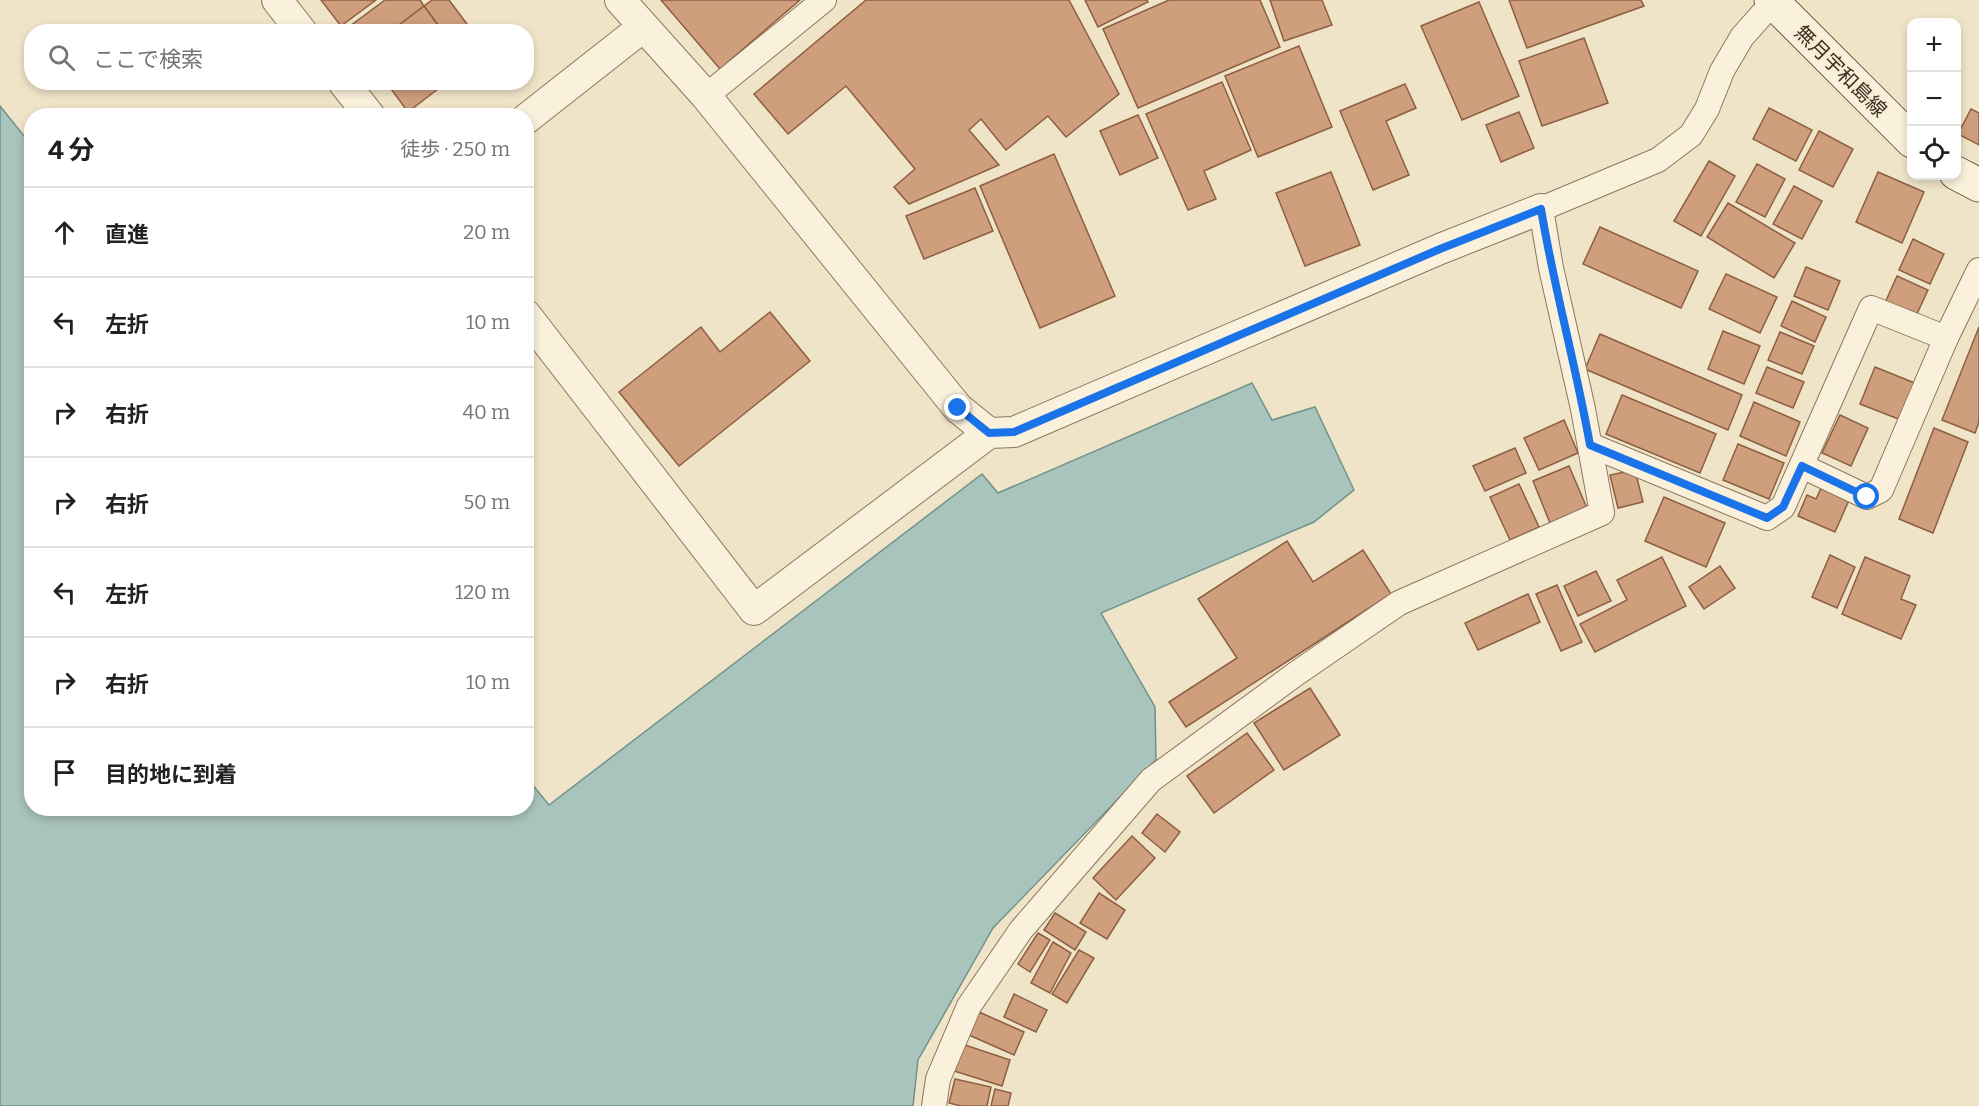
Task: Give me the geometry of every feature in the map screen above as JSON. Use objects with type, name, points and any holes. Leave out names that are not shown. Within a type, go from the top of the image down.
[{"type":"main road","name":"無月宇和島線","points":[[1772,1],[1907,137]]},
{"type":"main road","points":[[1961,176],[1979,185]]},
{"type":"street","points":[[277,0],[296,24]]},
{"type":"street","points":[[620,0],[706,96],[958,408],[989,433]]},
{"type":"street","points":[[706,96],[824,0]]},
{"type":"street","points":[[534,325],[754,610],[989,433],[1014,432],[1440,249],[1658,160],[1690,135],[1707,109],[1722,71],[1742,37],[1772,1]]},
{"type":"street","points":[[534,112],[643,27]]},
{"type":"street","points":[[349,90],[364,108]]},
{"type":"street","points":[[934,1106],[938,1079],[969,1006],[1021,930],[1150,780],[1399,603],[1602,513],[1583,409],[1551,268],[1541,209]]},
{"type":"street","points":[[1802,466],[1867,497],[1881,490],[1946,338],[1979,270]]},
{"type":"street","points":[[1590,445],[1767,518],[1783,507],[1871,308],[1946,338]]},
{"type":"water","points":[[0,106],[24,136],[24,816],[534,816],[534,787],[549,805],[982,474],[998,493],[1252,383],[1272,420],[1315,407],[1354,490],[1314,522],[1101,613],[1155,707],[1156,760],[993,928],[918,1060],[913,1106],[0,1106]]},
{"type":"building","points":[[321,0],[376,0],[344,24],[339,24]]},
{"type":"building","points":[[385,0],[420,0],[424,6],[400,24],[353,24]]},
{"type":"building","points":[[432,0],[449,0],[467,24],[437,24],[424,6]]},
{"type":"building","points":[[661,0],[800,0],[720,69]]},
{"type":"building","points":[[866,0],[1069,0],[1119,94],[1066,137],[1048,116],[1006,150],[981,119],[969,130],[999,165],[909,204],[894,187],[915,169],[846,86],[788,134],[754,94]]},
{"type":"building","points":[[1085,0],[1147,0],[1148,2],[1098,27]]},
{"type":"building","points":[[1169,0],[1260,0],[1280,47],[1138,108],[1103,29]]},
{"type":"building","points":[[1270,0],[1322,0],[1332,25],[1284,41]]},
{"type":"building","points":[[1509,0],[1641,0],[1644,6],[1527,48]]},
{"type":"building","points":[[1479,2],[1519,96],[1462,120],[1421,26]]},
{"type":"building","points":[[424,6],[437,24],[400,24]]},
{"type":"building","points":[[1584,38],[1608,103],[1542,126],[1519,61]]},
{"type":"building","points":[[1299,46],[1332,127],[1258,157],[1225,76]]},
{"type":"building","points":[[1222,82],[1251,150],[1204,171],[1216,199],[1188,210],[1146,114]]},
{"type":"building","points":[[1405,84],[1416,108],[1386,121],[1409,175],[1373,190],[1340,111]]},
{"type":"building","points":[[392,90],[437,90],[413,108],[405,108]]},
{"type":"building","points":[[1769,108],[1812,130],[1796,161],[1753,139]]},
{"type":"building","points":[[1971,109],[1979,113],[1979,145],[1961,136],[1961,128]]},
{"type":"building","points":[[1519,112],[1534,148],[1501,162],[1486,125]]},
{"type":"building","points":[[1138,115],[1158,158],[1120,175],[1100,131]]},
{"type":"building","points":[[1819,131],[1853,149],[1833,187],[1799,170]]},
{"type":"building","points":[[1054,154],[1115,296],[1040,328],[980,186]]},
{"type":"building","points":[[1709,161],[1735,176],[1701,236],[1674,221]]},
{"type":"building","points":[[1757,164],[1785,179],[1765,217],[1736,202]]},
{"type":"building","points":[[1331,172],[1360,245],[1305,266],[1276,193]]},
{"type":"building","points":[[1878,172],[1924,192],[1902,243],[1856,222]]},
{"type":"building","points":[[1794,186],[1822,201],[1802,239],[1773,224]]},
{"type":"building","points":[[975,188],[993,231],[924,259],[906,216]]},
{"type":"building","points":[[1728,203],[1795,243],[1774,278],[1707,237]]},
{"type":"building","points":[[1600,227],[1698,271],[1681,308],[1583,264]]},
{"type":"building","points":[[1913,239],[1944,254],[1930,284],[1899,270]]},
{"type":"building","points":[[1806,267],[1840,281],[1828,310],[1794,296]]},
{"type":"building","points":[[1726,274],[1777,297],[1760,333],[1709,309]]},
{"type":"building","points":[[1897,276],[1928,290],[1915,318],[1884,305]]},
{"type":"building","points":[[1792,301],[1826,317],[1815,342],[1781,326]]},
{"type":"building","points":[[770,312],[810,361],[679,466],[619,392],[701,327],[720,352]]},
{"type":"building","points":[[1979,327],[1979,422],[1975,433],[1942,420]]},
{"type":"building","points":[[1723,331],[1760,346],[1744,384],[1708,369]]},
{"type":"building","points":[[1780,332],[1814,346],[1802,374],[1768,360]]},
{"type":"building","points":[[1600,334],[1742,395],[1728,430],[1585,369]]},
{"type":"building","points":[[1767,367],[1804,382],[1793,408],[1756,393]]},
{"type":"building","points":[[1875,367],[1917,384],[1901,420],[1860,404]]},
{"type":"building","points":[[1622,395],[1716,434],[1700,473],[1606,434]]},
{"type":"building","points":[[1754,402],[1800,422],[1786,456],[1740,436]]},
{"type":"building","points":[[1840,415],[1868,428],[1851,466],[1822,453]]},
{"type":"building","points":[[1564,420],[1578,453],[1539,470],[1524,438]]},
{"type":"building","points":[[1934,428],[1968,442],[1933,533],[1899,519]]},
{"type":"building","points":[[1738,444],[1784,463],[1769,499],[1723,480]]},
{"type":"building","points":[[1515,448],[1526,473],[1485,491],[1473,466]]},
{"type":"building","points":[[1569,466],[1587,508],[1550,523],[1533,481]]},
{"type":"building","points":[[1635,470],[1643,502],[1618,508],[1610,475]]},
{"type":"building","points":[[1519,484],[1539,527],[1510,540],[1490,497]]},
{"type":"building","points":[[1822,486],[1850,498],[1835,532],[1798,516],[1807,495],[1816,499]]},
{"type":"building","points":[[1664,497],[1725,523],[1706,567],[1645,541]]},
{"type":"building","points":[[1287,541],[1313,582],[1363,550],[1391,594],[1186,727],[1169,702],[1237,658],[1198,599]]},
{"type":"building","points":[[1830,555],[1855,567],[1837,608],[1812,597]]},
{"type":"building","points":[[1662,557],[1686,606],[1595,652],[1580,624],[1627,600],[1617,580]]},
{"type":"building","points":[[1865,557],[1910,576],[1901,599],[1916,605],[1901,639],[1842,614]]},
{"type":"building","points":[[1720,566],[1735,588],[1704,609],[1689,587]]},
{"type":"building","points":[[1596,571],[1611,601],[1578,616],[1564,586]]},
{"type":"building","points":[[1557,585],[1582,642],[1561,651],[1536,594]]},
{"type":"building","points":[[1528,594],[1540,622],[1478,650],[1465,623]]},
{"type":"building","points":[[1310,688],[1340,735],[1284,770],[1254,723]]},
{"type":"building","points":[[1247,733],[1274,770],[1214,813],[1187,776]]},
{"type":"building","points":[[1157,814],[1180,832],[1165,852],[1142,833]]},
{"type":"building","points":[[1132,836],[1155,858],[1116,900],[1093,878]]},
{"type":"building","points":[[1099,893],[1125,910],[1107,939],[1080,923]]},
{"type":"building","points":[[1055,913],[1086,932],[1075,950],[1044,930]]},
{"type":"building","points":[[1038,933],[1050,940],[1030,972],[1018,964]]},
{"type":"building","points":[[1053,942],[1071,953],[1050,993],[1031,983]]},
{"type":"building","points":[[1079,950],[1094,958],[1067,1003],[1052,994]]},
{"type":"building","points":[[1014,994],[1047,1010],[1036,1032],[1004,1017]]},
{"type":"building","points":[[979,1012],[1024,1032],[1014,1055],[969,1035]]},
{"type":"building","points":[[959,1043],[1010,1060],[1002,1086],[951,1070]]},
{"type":"building","points":[[955,1079],[991,1087],[987,1106],[961,1106],[949,1103]]},
{"type":"building","points":[[995,1089],[1011,1093],[1008,1106],[991,1106]]},
{"type":"route","points":[[958,408],[989,433],[1014,432],[1440,249],[1541,209],[1551,268],[1590,445],[1767,518],[1783,507],[1802,466],[1867,497]]}]
